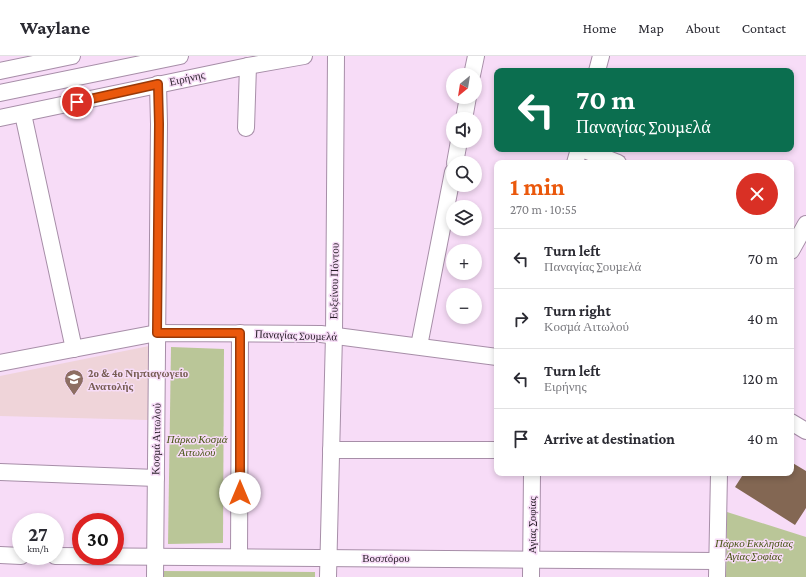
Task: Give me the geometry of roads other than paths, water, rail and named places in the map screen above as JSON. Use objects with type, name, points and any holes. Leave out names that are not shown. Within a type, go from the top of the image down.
[{"type":"street","points":[[0,71],[72,56]]},
{"type":"street","points":[[0,93],[180,56]]},
{"type":"street","name":"Ειρήνης","points":[[0,118],[158,84],[304,56]]},
{"type":"street","name":"Ευξείνου Πόντου","points":[[328,577],[334,335],[336,56]]},
{"type":"street","points":[[473,68],[476,56]]},
{"type":"street","points":[[598,68],[601,56]]},
{"type":"street","points":[[246,128],[248,66]]},
{"type":"street","name":"Κοσμά Αιτωλού","points":[[155,577],[159,124],[158,84]]},
{"type":"street","points":[[23,114],[74,349]]},
{"type":"street","points":[[590,152],[610,160]]},
{"type":"street","points":[[419,346],[449,192]]},
{"type":"street","points":[[794,246],[801,233]]},
{"type":"street","name":"Παναγίας Σουμελά","points":[[0,363],[157,333],[334,335],[494,356]]},
{"type":"street","points":[[239,557],[240,333]]},
{"type":"street","points":[[794,424],[806,430]]},
{"type":"street","points":[[331,450],[494,450]]},
{"type":"street","points":[[0,472],[156,478]]},
{"type":"street","name":"Αγίας Σοφίας","points":[[531,577],[532,476]]},
{"type":"street","points":[[717,569],[719,476]]},
{"type":"street","points":[[0,555],[12,556]]},
{"type":"street","name":"Βοσπόρου","points":[[64,556],[532,560],[717,569]]},
{"type":"place","name":"2ο & 4ο Νηπιαγωγείο Ανατολής","points":[[74,396]]},
{"type":"park label","name":"Πάρκο Κοσμά Αιτωλού","points":[[197,445]]},
{"type":"park label","name":"Πάρκο Εκκλησίας Αγίας Σοφίας","points":[[754,549]]}]
